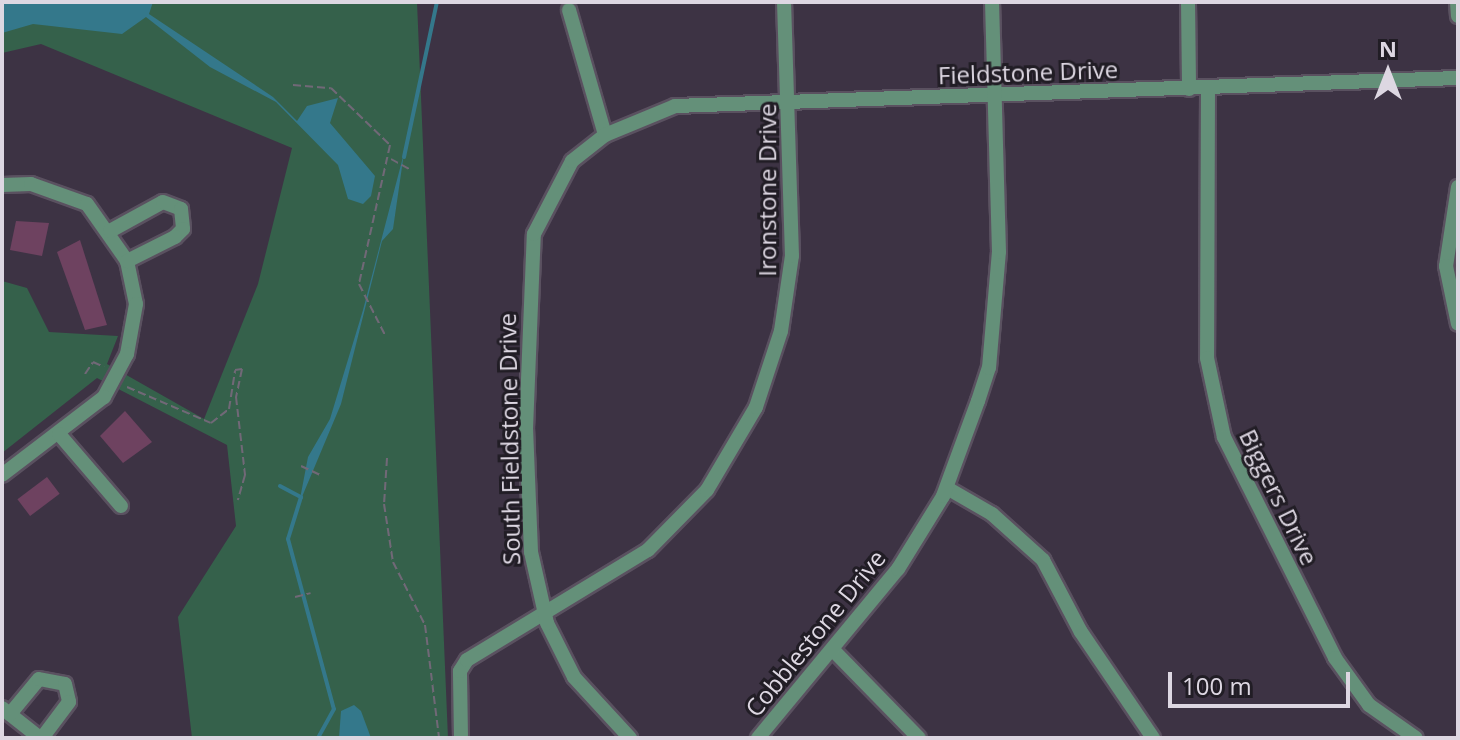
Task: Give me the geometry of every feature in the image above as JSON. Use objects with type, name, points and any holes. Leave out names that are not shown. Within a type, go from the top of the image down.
[{"type":"street","name":"Ironstone Drive","points":[[461,738],[460,671],[467,660],[648,550],[707,490],[756,407],[789,292],[784,2]]},
{"type":"street","name":"Cobblestone Drive","points":[[758,738],[835,652],[898,569],[947,488],[989,368],[997,305],[992,2]]},
{"type":"street","points":[[1188,2],[1189,89]]},
{"type":"street","points":[[1457,2],[1458,16]]},
{"type":"street","points":[[569,10],[605,135]]},
{"type":"street","name":"Fieldstone Drive","points":[[605,135],[675,106],[1458,78]]},
{"type":"street","name":"Biggers Drive","points":[[1208,89],[1207,358],[1224,437],[1335,658],[1369,705],[1416,738]]},
{"type":"street","name":"South Fieldstone Drive","points":[[605,135],[562,174],[534,234],[526,429],[531,552],[546,614],[574,677],[630,738]]},
{"type":"street","points":[[2,185],[59,192],[87,204],[110,231],[127,261],[135,332],[118,378],[59,434],[2,475]]},
{"type":"street","points":[[1458,187],[1446,266],[1458,324]]},
{"type":"street","points":[[110,231],[163,202],[181,209],[183,229],[175,237],[127,261]]},
{"type":"street","points":[[59,434],[121,506]]},
{"type":"street","points":[[947,488],[992,514],[1043,560],[1081,632],[1153,738]]},
{"type":"street","points":[[835,652],[919,738]]},
{"type":"street","points":[[57,678],[69,702],[41,738],[6,711],[39,679],[57,678]]},
{"type":"path","points":[[293,85],[326,86],[346,99],[387,139],[390,159],[361,291],[374,306],[386,337]]},
{"type":"path","points":[[390,159],[409,169]]},
{"type":"path","points":[[89,354],[93,362],[118,378],[201,423],[223,416],[236,381],[244,426],[238,500]]},
{"type":"path","points":[[85,374],[93,362]]},
{"type":"path","points":[[387,458],[384,504],[393,562],[425,625],[439,738]]},
{"type":"path","points":[[301,466],[322,476]]},
{"type":"path","points":[[295,597],[311,593]]},
{"type":"green space","points":[[2,2],[417,2],[448,738],[192,738],[178,617],[236,526],[227,445],[97,378],[2,453],[2,281],[27,288],[49,332],[118,336],[107,364],[204,419],[258,284],[292,148],[41,44],[2,53]]},
{"type":"water","points":[[2,2],[153,2],[149,14],[273,97],[297,121],[307,106],[338,98],[330,123],[375,176],[371,196],[363,204],[348,199],[338,165],[276,102],[210,67],[146,17],[122,34],[33,24],[2,33]]},
{"type":"water","points":[[404,153],[393,229],[382,241],[341,404],[299,504],[308,457],[330,419],[363,310]]},
{"type":"water","points":[[354,705],[361,711],[371,738],[339,738],[341,711]]},
{"type":"building","points":[[16,221],[49,223],[42,256],[10,250]]},
{"type":"building","points":[[80,240],[107,325],[85,330],[57,252]]},
{"type":"building","points":[[125,411],[152,442],[123,463],[100,436]]},
{"type":"building","points":[[47,477],[60,494],[30,516],[17,499]]},
{"type":"waterway","points":[[404,157],[437,2]]},
{"type":"waterway","points":[[280,486],[301,497],[288,539],[334,709],[318,738]]}]
